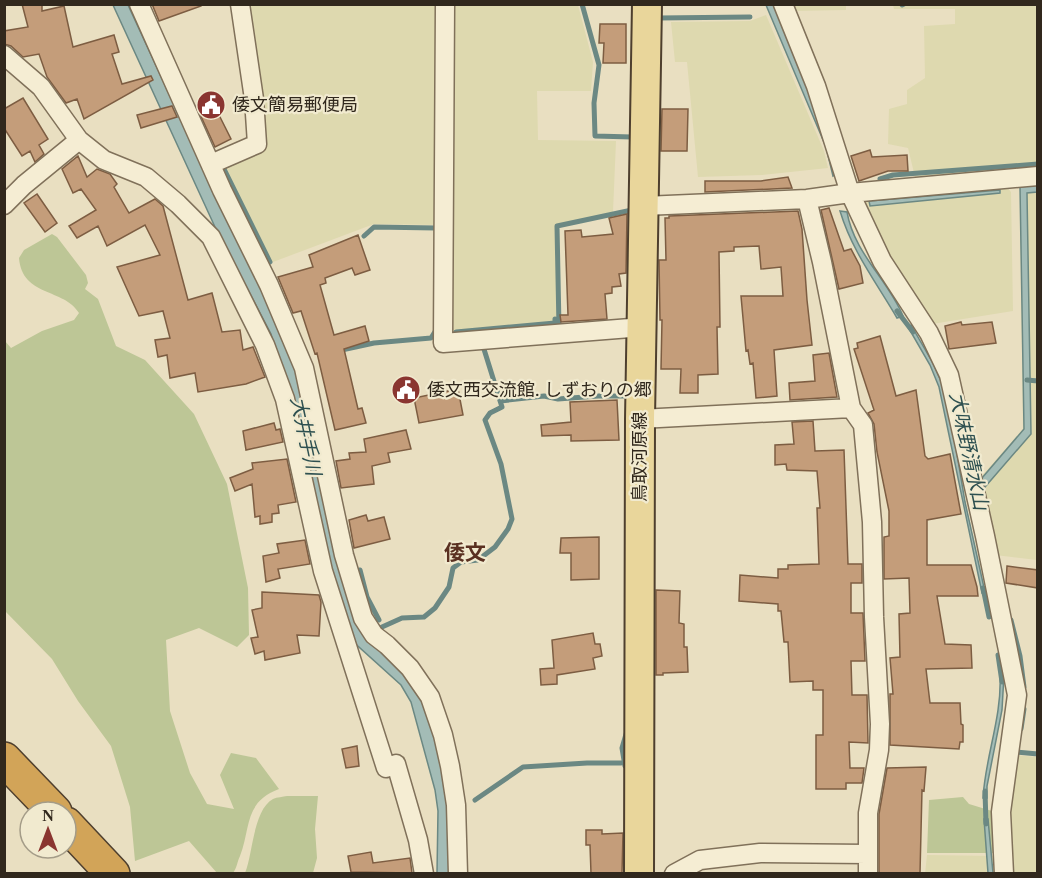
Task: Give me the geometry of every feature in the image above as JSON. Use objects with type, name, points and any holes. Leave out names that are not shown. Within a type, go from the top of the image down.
[{"type":"highway","points":[[4,759],[43,800]]},
{"type":"highway","points":[[4,777],[26,800]]},
{"type":"highway","points":[[78,837],[113,873]]},
{"type":"highway","points":[[78,854],[96,873]]},
{"type":"main road","name":"鳥取河原線","points":[[639,873],[640,419],[647,4]]},
{"type":"street","points":[[139,4],[211,164],[269,285],[304,368],[344,555],[363,618],[374,635],[410,668],[430,697],[443,735],[450,766],[456,805],[458,873]]},
{"type":"street","points":[[211,164],[257,144],[254,99],[240,4]]},
{"type":"street","points":[[445,4],[442,343],[643,327]]},
{"type":"street","points":[[783,4],[816,86],[850,193],[882,261],[929,333],[949,375],[1017,695],[1001,812],[1004,873]]},
{"type":"street","points":[[4,55],[41,87],[79,140],[104,160],[146,177],[212,237],[265,345],[285,399],[323,571],[386,768],[396,764],[418,840],[424,873]]},
{"type":"street","points":[[4,205],[24,185],[79,140]]},
{"type":"street","points":[[644,206],[807,199],[1038,176]]},
{"type":"street","points":[[807,199],[822,262],[850,408],[863,425],[872,522],[880,724],[879,750],[868,813],[868,873]]},
{"type":"street","points":[[640,419],[850,408]]},
{"type":"street","points":[[674,873],[700,860],[760,853],[867,854]]},
{"type":"shaded area","points":[[244,5],[440,5],[438,225],[374,224],[265,265],[222,175],[222,165],[263,148]]},
{"type":"shaded area","points":[[451,5],[578,5],[593,62],[591,91],[537,91],[538,140],[616,141],[613,212],[559,227],[560,328],[453,338],[448,333]]},
{"type":"shaded area","points":[[791,5],[846,5],[846,10],[793,11]]},
{"type":"shaded area","points":[[893,5],[1037,5],[1037,166],[915,177],[908,148],[888,144],[889,109],[907,104],[907,90],[925,78],[924,26],[955,24],[955,9],[894,9]]},
{"type":"shaded area","points":[[766,15],[824,151],[828,168],[762,175],[698,177],[687,62],[675,62],[671,22],[750,21]]},
{"type":"shaded area","points":[[1037,184],[1037,560],[995,555],[981,493],[983,487],[981,477],[1023,429],[1020,186]]},
{"type":"shaded area","points":[[1006,186],[1011,192],[1013,311],[932,324],[890,264],[867,214],[863,197]]},
{"type":"shaded area","points":[[1012,755],[1037,757],[1037,873],[1010,874],[1005,810]]},
{"type":"shaded area","points":[[927,855],[994,856],[996,873],[925,874]]},
{"type":"green space","points":[[52,234],[57,237],[86,275],[88,283],[85,289],[98,299],[116,346],[145,360],[194,414],[227,484],[248,588],[249,635],[237,647],[199,628],[166,640],[170,711],[190,773],[207,804],[234,809],[220,775],[231,753],[256,758],[279,789],[268,794],[254,808],[233,873],[217,873],[189,841],[135,861],[130,807],[111,746],[78,701],[52,659],[5,611],[5,341],[11,348],[42,331],[74,320],[79,313],[64,299],[35,286],[22,271],[19,258],[24,250]]},
{"type":"green space","points":[[287,796],[318,796],[315,829],[317,858],[313,873],[245,873],[261,813],[273,799]]},
{"type":"green space","points":[[963,797],[969,804],[992,811],[994,853],[927,853],[929,800]]},
{"type":"water","name":"大井手川","points":[[113,5],[128,5],[200,161],[289,344],[308,402],[343,577],[395,660],[428,706],[449,796],[452,873],[437,873],[438,811],[435,790],[411,702],[401,685],[349,638],[271,334],[215,227]]},
{"type":"water","points":[[766,5],[775,5],[829,143],[838,173],[833,176],[826,147]]},
{"type":"water","points":[[1037,185],[1037,192],[1027,193],[1031,434],[985,487],[982,478],[1024,429],[1020,187]]},
{"type":"water","points":[[1000,190],[1000,193],[870,206],[869,201]]},
{"type":"water","points":[[840,211],[847,212],[851,227],[864,253],[903,316],[897,318],[865,266],[851,240]]},
{"type":"water","points":[[911,325],[943,386],[985,592],[982,593],[939,387],[930,365],[908,327]]},
{"type":"water","points":[[1004,675],[1002,710],[987,786],[987,798],[983,798],[996,722],[1000,676]]},
{"type":"water","points":[[984,819],[988,819],[993,873],[988,873]]},
{"type":"building","points":[[22,4],[42,4],[42,11],[64,6],[73,47],[114,35],[119,52],[112,54],[122,84],[151,76],[153,80],[84,119],[77,99],[66,103],[47,77],[39,54],[23,57],[11,46],[4,44],[4,31],[28,27]]},
{"type":"building","points":[[152,4],[201,4],[201,6],[159,21]]},
{"type":"building","points":[[600,24],[626,24],[626,63],[603,63],[604,43],[599,43]]},
{"type":"building","points":[[23,98],[48,139],[39,145],[44,154],[35,162],[30,151],[22,156],[4,128],[4,109]]},
{"type":"building","points":[[214,105],[231,139],[215,147],[199,112]]},
{"type":"building","points":[[172,106],[177,117],[141,128],[137,115]]},
{"type":"building","points":[[662,109],[688,109],[687,151],[661,151]]},
{"type":"building","points":[[870,150],[872,157],[907,155],[908,171],[888,171],[859,181],[851,156]]},
{"type":"building","points":[[78,156],[87,177],[97,169],[110,174],[117,184],[114,187],[129,213],[155,199],[163,206],[188,300],[212,293],[222,332],[240,330],[243,350],[253,347],[265,377],[246,384],[198,392],[195,373],[170,378],[167,355],[158,357],[155,340],[170,338],[163,311],[139,316],[117,267],[160,255],[145,225],[107,246],[98,226],[77,238],[69,226],[96,210],[81,189],[73,193],[62,169]]},
{"type":"building","points":[[788,177],[792,188],[705,192],[705,181],[761,181]]},
{"type":"building","points":[[37,194],[57,223],[45,232],[24,203]]},
{"type":"building","points":[[829,208],[844,251],[851,249],[860,266],[863,283],[839,289],[821,210]]},
{"type":"building","points":[[798,211],[802,229],[812,345],[774,350],[777,396],[756,398],[753,363],[750,364],[748,350],[746,351],[741,296],[783,296],[781,267],[761,269],[759,246],[734,247],[734,251],[719,252],[718,374],[698,375],[698,393],[680,393],[681,369],[661,369],[662,320],[660,320],[659,260],[666,260],[665,218]]},
{"type":"building","points":[[627,214],[626,273],[619,274],[621,286],[612,287],[612,293],[605,294],[607,319],[561,322],[560,315],[568,315],[565,231],[581,230],[582,237],[613,234],[609,218]]},
{"type":"building","points":[[358,235],[370,270],[355,275],[352,268],[325,278],[326,283],[320,285],[334,335],[365,326],[369,341],[344,349],[358,409],[362,408],[366,423],[335,430],[317,353],[315,354],[301,311],[293,313],[278,277],[313,267],[309,255]]},
{"type":"building","points":[[961,322],[962,325],[992,322],[996,343],[949,349],[945,326]]},
{"type":"building","points":[[880,336],[896,396],[916,390],[925,456],[928,459],[950,454],[961,514],[927,520],[927,565],[971,565],[977,587],[978,596],[937,596],[945,644],[971,645],[972,668],[926,669],[930,703],[960,703],[963,742],[960,742],[959,749],[890,745],[890,694],[893,694],[890,658],[900,657],[899,614],[910,613],[909,578],[884,579],[884,537],[889,536],[889,511],[877,452],[874,424],[868,413],[874,410],[854,349],[858,348],[857,343]]},
{"type":"building","points":[[829,353],[837,397],[790,400],[789,383],[815,381],[813,355]]},
{"type":"building","points":[[458,389],[463,415],[419,423],[414,398]]},
{"type":"building","points":[[617,400],[619,440],[571,441],[571,435],[542,436],[541,425],[571,422],[570,402]]},
{"type":"building","points":[[813,421],[815,451],[844,450],[848,564],[862,564],[862,583],[851,583],[851,613],[863,613],[865,661],[851,661],[852,695],[867,695],[868,743],[849,742],[850,768],[864,768],[862,783],[846,783],[846,789],[816,789],[816,735],[823,735],[823,690],[813,690],[813,681],[790,682],[788,642],[784,642],[781,611],[778,611],[778,604],[739,601],[740,575],[778,578],[778,569],[788,569],[788,565],[819,564],[817,508],[820,508],[817,471],[787,470],[786,464],[775,465],[775,445],[794,444],[792,422]]},
{"type":"building","points":[[274,423],[276,430],[280,429],[283,442],[246,450],[243,431]]},
{"type":"building","points":[[406,430],[411,449],[388,453],[390,462],[372,466],[374,484],[341,488],[336,461],[350,459],[349,453],[366,452],[364,439]]},
{"type":"building","points":[[287,459],[296,502],[278,505],[279,513],[272,514],[272,522],[260,524],[260,516],[255,517],[252,484],[235,491],[230,478],[253,469],[252,463]]},
{"type":"building","points":[[366,515],[368,521],[384,517],[390,539],[354,548],[349,520]]},
{"type":"building","points":[[599,537],[599,579],[571,580],[571,553],[560,553],[561,538]]},
{"type":"building","points":[[305,540],[310,564],[278,569],[280,578],[266,582],[263,556],[279,553],[277,544]]},
{"type":"building","points":[[1007,566],[1038,570],[1038,588],[1006,583]]},
{"type":"building","points":[[656,590],[680,591],[679,623],[684,624],[684,647],[687,647],[688,672],[656,675]]},
{"type":"building","points":[[262,592],[319,595],[321,602],[319,636],[297,635],[300,653],[265,660],[264,651],[255,654],[251,638],[258,637],[252,610],[262,608]]},
{"type":"building","points":[[593,633],[595,644],[600,644],[602,656],[593,658],[595,669],[557,675],[557,684],[541,685],[540,669],[554,668],[552,640]]},
{"type":"building","points":[[357,746],[359,766],[346,768],[342,749]]},
{"type":"building","points":[[926,767],[924,791],[922,790],[920,873],[879,873],[879,814],[887,768]]},
{"type":"building","points":[[586,830],[602,830],[602,834],[623,833],[622,873],[591,873],[590,845],[586,845]]},
{"type":"building","points":[[371,852],[373,863],[410,858],[412,873],[351,872],[348,856]]},
{"type":"waterway","points":[[582,4],[599,65],[594,103],[595,136],[632,137],[632,140]]},
{"type":"waterway","points":[[658,18],[750,17]]},
{"type":"waterway","points":[[880,179],[893,175],[1038,164]]},
{"type":"waterway","points":[[224,169],[270,262]]},
{"type":"waterway","points":[[554,327],[559,327],[557,226],[632,210],[632,206]]},
{"type":"waterway","points":[[364,236],[374,227],[436,228]]},
{"type":"waterway","name":"大味野清水山","points":[[897,311],[913,332]]},
{"type":"waterway","points":[[456,332],[555,323],[555,319]]},
{"type":"waterway","points":[[337,351],[374,343],[431,338],[436,330]]},
{"type":"waterway","points":[[382,627],[402,618],[424,617],[435,608],[449,587],[453,568],[461,562],[478,560],[495,547],[512,519],[501,464],[485,420],[490,413],[502,407],[483,346]]},
{"type":"waterway","points":[[1027,380],[1038,381]]},
{"type":"waterway","points":[[500,401],[544,396],[558,399],[630,396]]},
{"type":"waterway","points":[[360,570],[367,597],[379,620]]},
{"type":"waterway","name":"大味野清水山","points":[[983,588],[989,617]]},
{"type":"waterway","points":[[1011,620],[1020,656],[1024,687]]},
{"type":"waterway","name":"大味野清水山","points":[[998,655],[1002,682]]},
{"type":"waterway","points":[[1021,729],[1024,709]]},
{"type":"waterway","points":[[625,766],[622,748],[627,731]]},
{"type":"waterway","points":[[1015,752],[1038,754]]},
{"type":"waterway","points":[[475,800],[523,767],[621,763]]},
{"type":"waterway","name":"大味野清水山","points":[[985,791],[986,824]]},
{"type":"place","name":"倭文簡易郵便局","points":[[211,105]]},
{"type":"place","name":"倭文西交流館. しずおりの郷","points":[[406,390]]},
{"type":"district","name":"倭文","points":[[465,553]]}]
